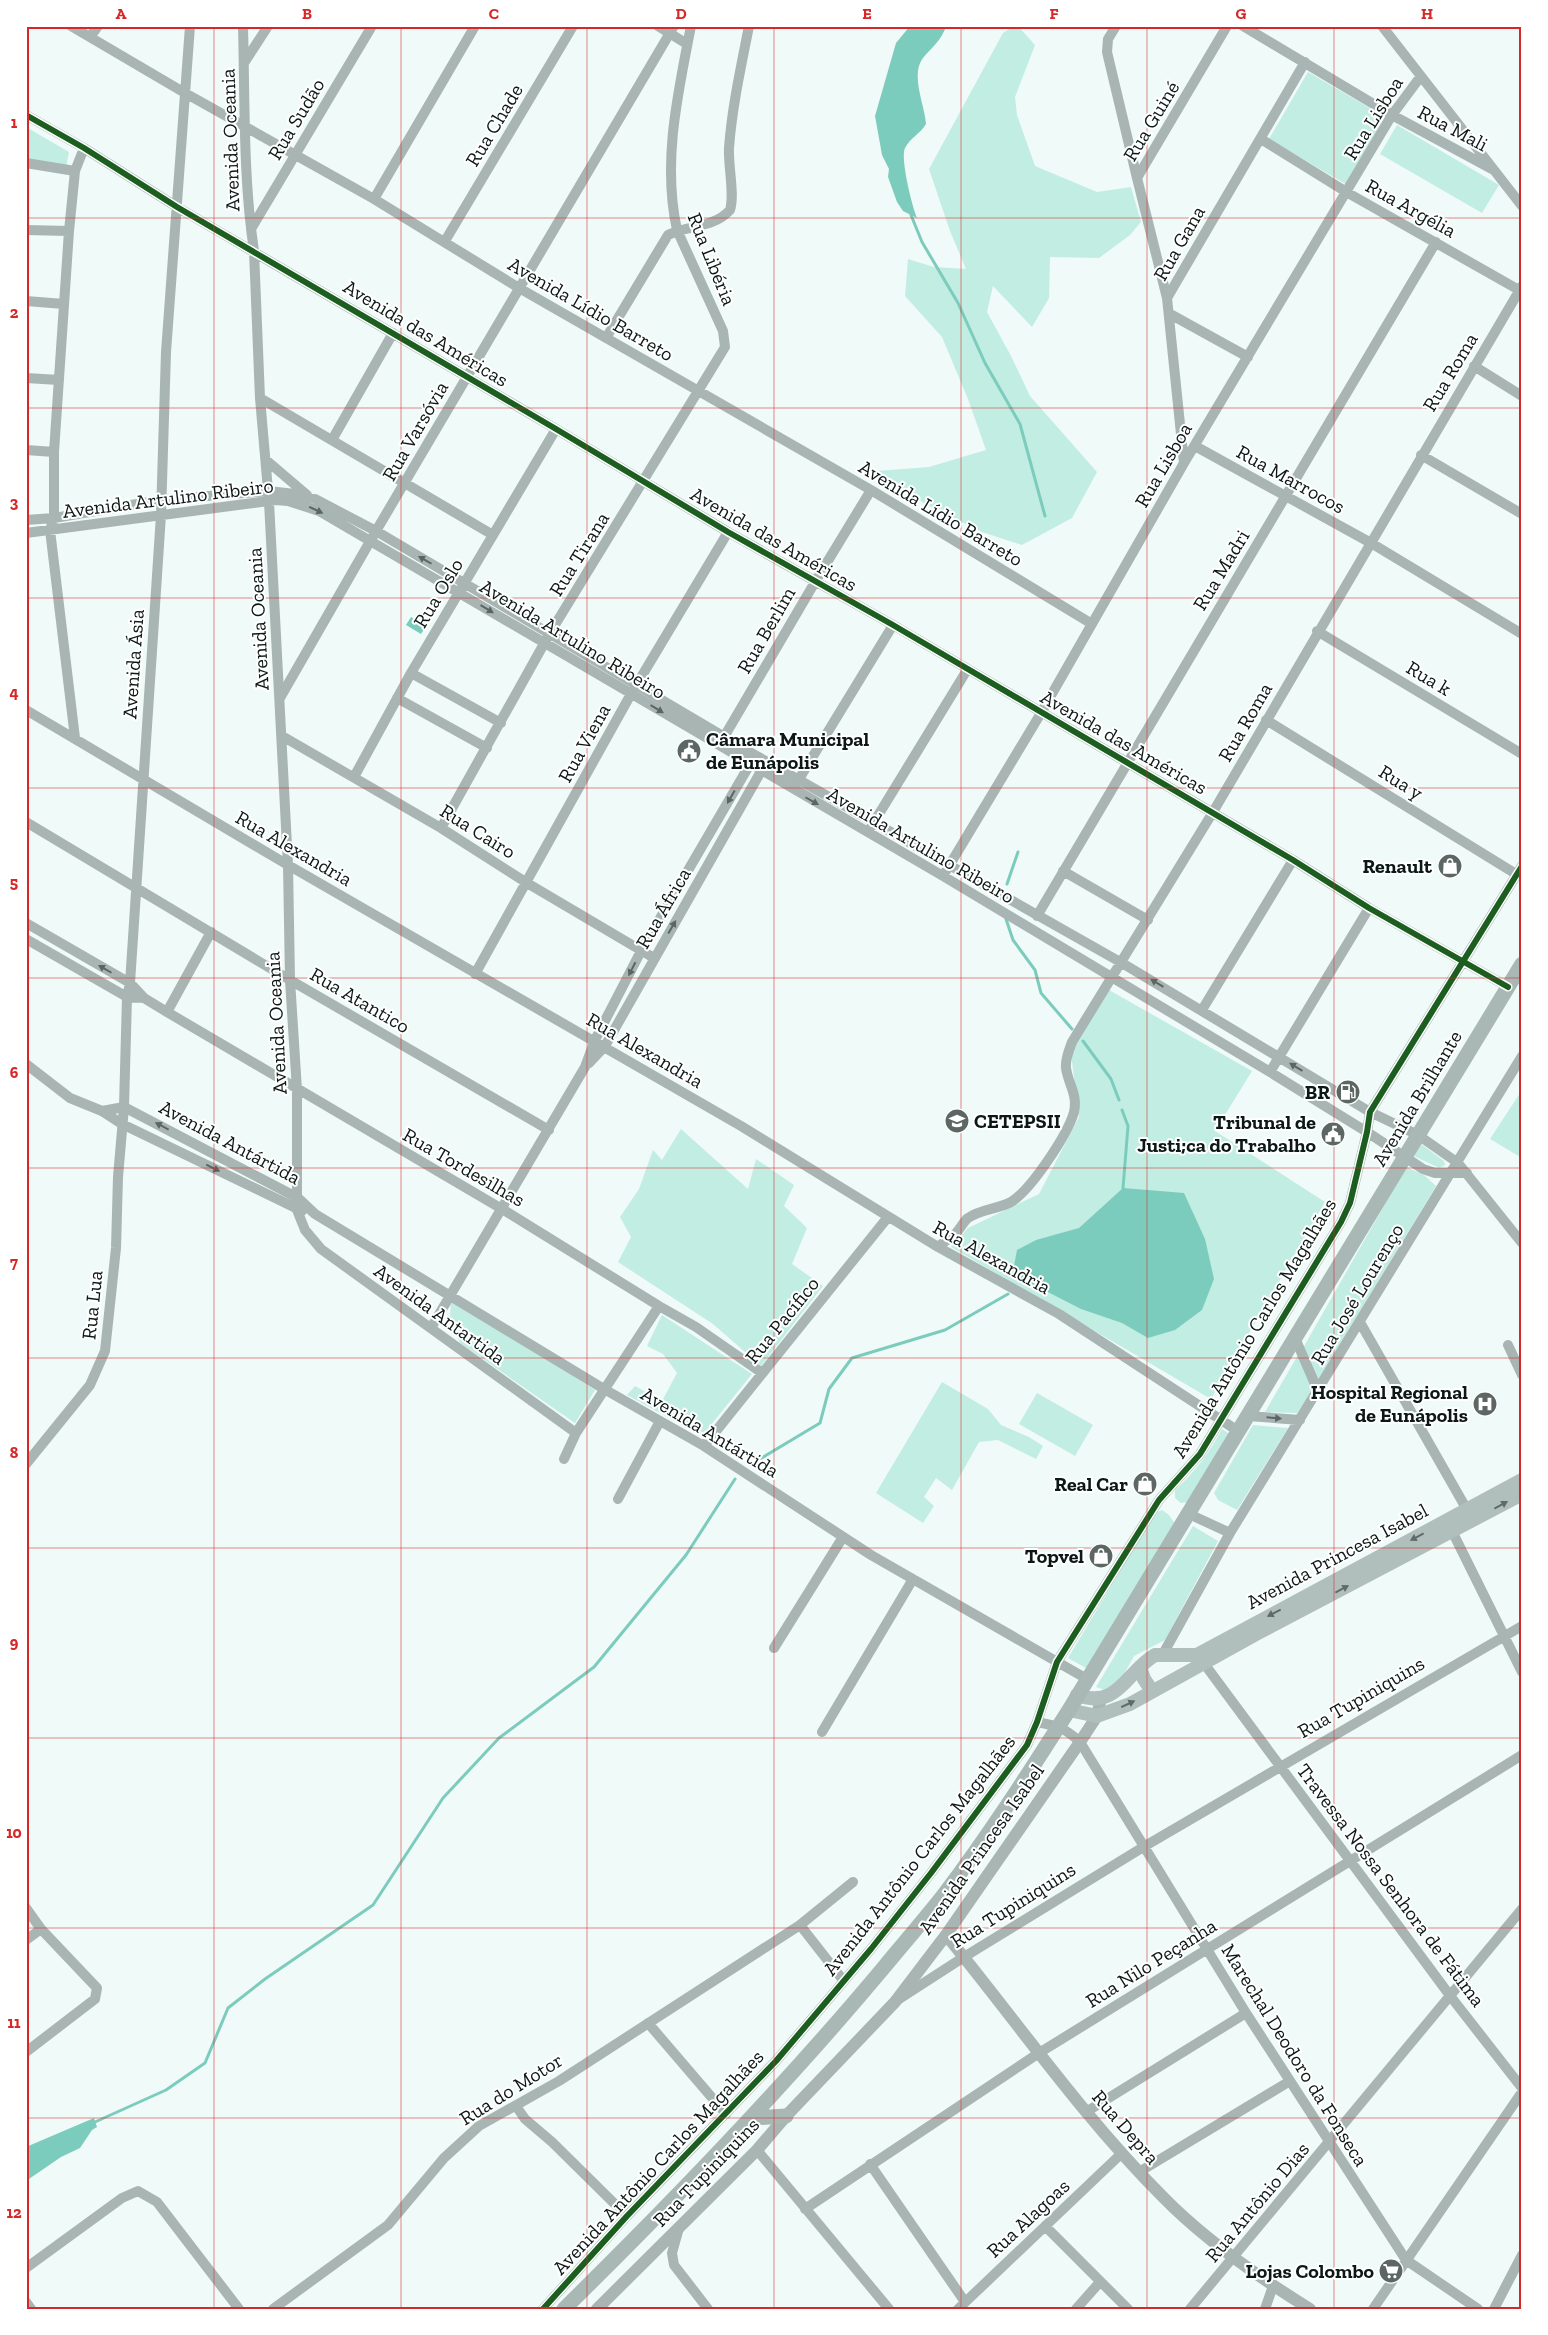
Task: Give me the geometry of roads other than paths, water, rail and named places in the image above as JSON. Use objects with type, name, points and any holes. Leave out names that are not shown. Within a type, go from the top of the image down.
[{"type":"main road","name":"Avenida Brilhante","points":[[564,2309],[649,2226],[752,2118],[853,2005],[944,1895],[1069,1710],[1522,964]]},
{"type":"main road","name":"Avenida Princesa Isabel","points":[[1176,1678],[1200,1659],[1470,1515],[1522,1480]]},
{"type":"main road","name":"Avenida Princesa Isabel","points":[[1470,1515],[1522,1494]]},
{"type":"main road","name":"Avenida Princesa Isabel","points":[[1166,1655],[1200,1659]]},
{"type":"main road","points":[[1069,1710],[1097,1716],[1130,1704],[1176,1678],[1175,1670],[1166,1655],[1152,1657],[1111,1695],[1088,1699],[1077,1695]]},
{"type":"main road","points":[[1140,1667],[1144,1679],[1152,1691]]},
{"type":"main road","points":[[752,2118],[786,2116]]},
{"type":"street","name":"Avenida Lídio Barreto","points":[[71,26],[185,93],[374,198],[520,288],[871,490],[1092,624]]},
{"type":"street","points":[[90,38],[98,26]]},
{"type":"street","name":"Avenida Ásia","points":[[122,1124],[127,998],[130,983],[142,779],[161,515],[166,352],[190,26]]},
{"type":"street","name":"Avenida Oceania","points":[[243,26],[245,126],[254,251],[260,398],[266,460],[288,865],[290,980],[297,1090],[297,1210]]},
{"type":"street","points":[[244,63],[268,26]]},
{"type":"street","name":"Rua Sudão","points":[[251,229],[372,26]]},
{"type":"street","points":[[374,198],[475,26]]},
{"type":"street","name":"Rua Chade","points":[[445,241],[573,26]]},
{"type":"street","points":[[658,26],[672,30],[687,44]]},
{"type":"street","name":"Rua Libéria","points":[[691,26],[671,140],[673,232],[723,331],[726,340],[722,354]]},
{"type":"street","points":[[606,338],[673,232],[714,222],[730,210],[732,198],[729,150],[733,107],[749,26]]},
{"type":"street","points":[[1116,26],[1108,39],[1107,52],[1137,178]]},
{"type":"street","name":"Rua Guiné","points":[[1167,298],[1137,178],[1227,26]]},
{"type":"street","name":"Rua Mali","points":[[1243,26],[1392,115],[1492,169]]},
{"type":"street","points":[[1382,26],[1522,206]]},
{"type":"street","name":"Rua Varsóvia","points":[[280,699],[404,483],[672,30]]},
{"type":"street","name":"Rua Gana","points":[[1184,463],[1167,298],[1305,62]]},
{"type":"street","name":"Rua Lisboa","points":[[943,876],[1041,713],[1184,463],[1348,192],[1392,115],[1421,76]]},
{"type":"street","name":"Avenida das Américas","points":[[26,115],[84,148],[177,207],[728,532],[893,625],[1293,860],[1369,908],[1508,987]]},
{"type":"street","name":"Rua Argélia","points":[[1261,139],[1348,192],[1520,288]]},
{"type":"street","points":[[75,738],[50,530],[54,518],[54,452],[69,231],[75,171],[84,148]]},
{"type":"street","points":[[26,163],[75,171]]},
{"type":"street","points":[[26,230],[69,231]]},
{"type":"street","name":"Rua Madri","points":[[1037,916],[1436,242]]},
{"type":"street","name":"Rua Roma","points":[[938,1247],[958,1231],[968,1219],[987,1209],[1010,1202],[1021,1194],[1036,1178],[1073,1115],[1075,1093],[1066,1067],[1072,1042],[1148,920],[1520,288]]},
{"type":"street","points":[[26,301],[64,304]]},
{"type":"street","points":[[1170,314],[1248,357]]},
{"type":"street","points":[[332,440],[393,333]]},
{"type":"street","name":"Rua Tirana","points":[[441,828],[544,643],[645,482],[722,354]]},
{"type":"street","points":[[1474,366],[1522,396]]},
{"type":"street","points":[[26,378],[60,380]]},
{"type":"street","points":[[260,398],[493,535]]},
{"type":"street","name":"Rua Oslo","points":[[354,777],[411,672],[556,429]]},
{"type":"street","name":"Rua Marrocos","points":[[1195,446],[1371,543],[1522,634]]},
{"type":"street","points":[[26,450],[54,452]]},
{"type":"street","points":[[1421,455],[1522,514]]},
{"type":"street","points":[[266,460],[310,497]]},
{"type":"street","name":"Rua Berlim","points":[[724,737],[871,490]]},
{"type":"street","name":"Avenida Artulino Ribeiro","points":[[26,533],[161,515],[268,497],[307,506],[374,536],[464,583],[798,780],[1037,916],[1122,962],[1370,1112],[1418,1135],[1458,1163],[1522,1243]]},
{"type":"street","name":"Avenida Artulino Ribeiro","points":[[26,520],[54,518],[161,500],[310,497],[374,536],[459,592],[544,643],[792,790],[943,876],[1270,1072],[1368,1132],[1404,1158],[1429,1171],[1451,1174],[1467,1173]]},
{"type":"street","name":"Rua Viena","points":[[475,974],[631,694],[728,532]]},
{"type":"street","points":[[792,790],[893,625]]},
{"type":"street","name":"Rua k","points":[[1317,631],[1522,754]]},
{"type":"street","points":[[868,833],[967,670]]},
{"type":"street","points":[[411,672],[501,723]]},
{"type":"street","points":[[397,698],[487,748]]},
{"type":"street","name":"Rua Alexandria","points":[[26,710],[475,974],[595,1040],[741,1126],[938,1247],[1059,1314],[1238,1431]]},
{"type":"street","name":"Rua y","points":[[1266,720],[1519,870]]},
{"type":"street","name":"Rua Cairo","points":[[282,736],[441,828],[527,883],[654,958]]},
{"type":"street","name":"Rua África","points":[[431,1328],[585,1067],[595,1040],[641,951],[755,755]]},
{"type":"street","name":"Rua África","points":[[585,1067],[605,1046],[767,762]]},
{"type":"street","name":"Rua Atantico","points":[[26,822],[290,980],[549,1130]]},
{"type":"street","points":[[1202,1010],[1293,860]]},
{"type":"street","points":[[1370,1112],[1519,870]]},
{"type":"street","points":[[1063,871],[1148,920]]},
{"type":"street","points":[[1270,1072],[1369,908]]},
{"type":"street","name":"Rua Tordesilhas","points":[[26,923],[130,983],[144,998],[166,1012],[502,1209],[696,1327],[762,1373]]},
{"type":"street","points":[[166,1012],[211,932]]},
{"type":"street","points":[[26,939],[127,998],[144,998]]},
{"type":"street","name":"Rua José Lourenço","points":[[1166,1655],[1230,1533],[1522,1056]]},
{"type":"street","name":"Avenida Antártida","points":[[26,1064],[65,1094],[102,1111],[122,1124],[297,1210],[315,1214]]},
{"type":"street","points":[[102,1111],[124,1106]]},
{"type":"street","name":"Avenida Antártida","points":[[124,1106],[298,1198],[315,1214],[450,1294],[604,1390],[704,1446],[843,1537],[1087,1679]]},
{"type":"street","name":"Avenida Antônio Carlos Magalhães","points":[[543,2309],[627,2216],[776,2061],[871,1949],[1027,1745],[1037,1722],[1057,1662],[1136,1533],[1159,1500],[1200,1454],[1325,1250],[1347,1210],[1368,1132],[1370,1112]]},
{"type":"street","name":"Rua Lua","points":[[26,1464],[90,1385],[105,1351],[116,1248],[122,1124]]},
{"type":"street","name":"Avenida Antartida","points":[[297,1210],[305,1230],[322,1249],[576,1433]]},
{"type":"street","name":"Rua Pacífico","points":[[704,1446],[888,1217]]},
{"type":"street","points":[[564,1459],[576,1433],[659,1306]]},
{"type":"street","points":[[1358,1326],[1361,1324],[1470,1515]]},
{"type":"street","points":[[1295,1338],[1318,1391]]},
{"type":"street","points":[[1508,1345],[1522,1375]]},
{"type":"street","points":[[1248,1416],[1300,1420]]},
{"type":"street","points":[[618,1499],[660,1421]]},
{"type":"street","points":[[1188,1514],[1230,1533]]},
{"type":"street","points":[[1450,1526],[1522,1672]]},
{"type":"street","points":[[774,1648],[843,1537]]},
{"type":"street","points":[[822,1732],[913,1579]]},
{"type":"street","name":"Rua Tupiniquins","points":[[597,2309],[757,2150],[786,2116],[895,2002],[964,1957],[1145,1846],[1522,1626]]},
{"type":"street","name":"Travessa Nossa Senhora de Fátima","points":[[1200,1659],[1451,1997],[1522,2088]]},
{"type":"street","name":"Avenida Princesa Isabel","points":[[895,2002],[946,1936],[1080,1742],[1097,1716],[1101,1698]]},
{"type":"street","points":[[1037,1722],[1059,1726]]},
{"type":"street","name":"Marechal Deodoro da Fonseca","points":[[1059,1726],[1069,1731],[1080,1742],[1246,2013],[1406,2260],[1478,2309]]},
{"type":"street","name":"Rua Nilo Peçanha","points":[[805,2209],[870,2164],[1040,2053],[1522,1755]]},
{"type":"street","name":"Rua do Motor","points":[[273,2309],[388,2226],[416,2190],[456,2145],[479,2126],[516,2106],[800,1925],[853,1882]]},
{"type":"street","points":[[26,1908],[41,1929],[97,1988],[95,1999],[26,2052]]},
{"type":"street","name":"Rua Antônio Dias","points":[[1190,2309],[1522,1910]]},
{"type":"street","points":[[800,1925],[843,1980]]},
{"type":"street","points":[[26,1940],[41,1929]]},
{"type":"street","name":"Rua Depra","points":[[946,1936],[1086,2112],[1139,2172],[1177,2211],[1273,2286],[1310,2309]]},
{"type":"street","points":[[1086,2112],[1246,2013]]},
{"type":"street","points":[[648,2023],[726,2114]]},
{"type":"street","points":[[1139,2172],[1290,2081]]},
{"type":"street","points":[[1373,2309],[1522,2092]]},
{"type":"street","points":[[516,2106],[525,2119],[552,2142],[627,2216]]},
{"type":"street","points":[[757,2150],[889,2309]]},
{"type":"street","name":"Rua Alagoas","points":[[961,2305],[1122,2153]]},
{"type":"street","points":[[870,2164],[961,2305]]},
{"type":"street","points":[[26,2268],[122,2198],[138,2191],[157,2202],[239,2309]]},
{"type":"street","points":[[1045,2226],[1128,2309]]},
{"type":"street","points":[[679,2228],[672,2253],[674,2265],[708,2309]]},
{"type":"street","points":[[1494,2309],[1522,2255]]},
{"type":"street","points":[[1076,2309],[1100,2282]]},
{"type":"street","points":[[1265,2309],[1273,2286]]},
{"type":"street","points":[[26,2302],[31,2309]]},
{"type":"waterway","points":[[911,215],[922,242],[958,303],[985,363],[1020,424],[1045,516]]},
{"type":"waterway","points":[[1007,884],[1018,852]]},
{"type":"waterway","points":[[1006,919],[1013,940],[1035,970],[1041,993],[1072,1029]]},
{"type":"waterway","points":[[1083,1041],[1111,1079],[1119,1100]]},
{"type":"waterway","points":[[1122,1110],[1128,1126],[1123,1188]]},
{"type":"waterway","points":[[755,1462],[820,1423],[829,1389],[852,1358],[945,1330],[1008,1294]]},
{"type":"waterway","points":[[95,2122],[166,2090],[205,2063],[228,2008],[265,1979],[373,1905],[443,1798],[499,1738],[594,1667],[686,1555],[735,1479]]},
{"type":"place","name":"Câmara Municipal de Eunápolis","points":[[689,751]]},
{"type":"place","name":"Renault","points":[[1450,866]]},
{"type":"place","name":"BR","points":[[1348,1092]]},
{"type":"place","name":"CETEPSII","points":[[957,1121]]},
{"type":"place","name":"Tribunal de Justi;ca do Trabalho","points":[[1333,1134]]},
{"type":"place","name":"Hospital Regional de Eunápolis","points":[[1485,1404]]},
{"type":"place","name":"Real Car","points":[[1145,1484]]},
{"type":"place","name":"Topvel","points":[[1101,1556]]},
{"type":"place","name":"Lojas Colombo","points":[[1391,2271]]}]
